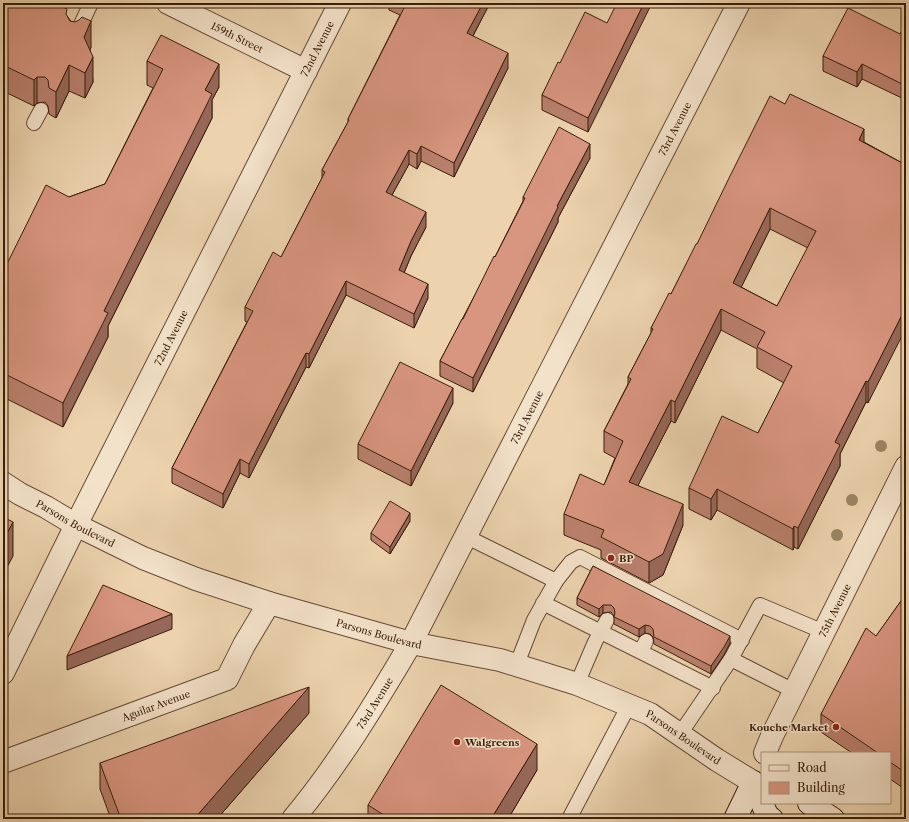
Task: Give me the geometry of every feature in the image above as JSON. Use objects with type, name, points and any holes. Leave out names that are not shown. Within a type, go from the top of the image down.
[{"type":"street","name":"159th Street","points":[[168,3],[306,71]]},
{"type":"street","name":"72nd Avenue","points":[[3,673],[76,525],[340,3]]},
{"type":"street","name":"73rd Avenue","points":[[293,819],[342,754],[411,643],[739,3]]},
{"type":"street","name":"75th Avenue","points":[[765,752],[794,691],[906,468]]},
{"type":"street","name":"Parsons Boulevard","points":[[3,483],[76,525],[150,561],[196,579],[269,603],[411,643],[517,664],[577,684],[650,714],[717,760],[758,782]]},
{"type":"street","name":"Aguilar Avenue","points":[[3,762],[227,680],[244,645],[269,603]]},
{"type":"street","points":[[735,819],[758,782],[761,766]]},
{"type":"street","points":[[758,782],[761,793]]},
{"type":"street","points":[[764,804],[767,815],[772,819]]},
{"type":"street","points":[[811,804],[833,819]]},
{"type":"lane","points":[[74,39],[91,3]]},
{"type":"lane","points":[[34,123],[41,110]]},
{"type":"lane","points":[[465,536],[556,581]]},
{"type":"lane","points":[[517,664],[534,620],[543,603],[556,581],[571,562],[580,557],[626,586],[665,606],[697,622],[742,640]]},
{"type":"lane","points":[[543,603],[604,626],[676,662],[713,688]]},
{"type":"lane","points":[[680,734],[713,688],[731,659],[760,605],[824,632]]},
{"type":"lane","points":[[577,684],[604,626]]},
{"type":"lane","points":[[731,659],[794,691]]},
{"type":"lane","points":[[570,819],[629,705]]},
{"type":"building","points":[[3,3],[54,3],[67,9],[66,14],[70,21],[75,22],[82,17],[91,21],[84,37],[93,57],[85,73],[69,65],[56,92],[49,88],[48,80],[45,77],[37,77],[34,80],[3,65]]},
{"type":"building","points":[[400,3],[483,3],[467,33],[508,53],[454,163],[421,146],[417,154],[409,150],[386,192],[426,212],[411,241],[399,270],[428,284],[414,314],[346,281],[309,354],[306,353],[249,464],[240,459],[223,494],[172,468],[253,311],[245,307],[273,252],[281,257],[325,172],[322,170],[349,120],[348,119],[405,6]]},
{"type":"building","points":[[617,3],[644,3],[588,118],[542,95],[558,62],[560,63],[585,12],[607,23]]},
{"type":"building","points":[[848,8],[900,34],[903,29],[906,30],[906,86],[862,64],[857,72],[823,56]]},
{"type":"building","points":[[161,35],[219,64],[205,90],[212,94],[104,311],[108,313],[63,403],[3,373],[3,272],[46,185],[69,197],[105,184],[163,69],[147,61]]},
{"type":"building","points":[[790,94],[864,129],[859,140],[906,165],[906,307],[868,382],[866,381],[835,442],[840,445],[798,528],[794,526],[793,529],[717,489],[711,499],[689,488],[722,416],[758,433],[792,366],[757,347],[765,332],[721,309],[675,402],[671,400],[629,482],[683,504],[663,554],[649,562],[601,537],[604,530],[564,514],[580,474],[604,485],[623,441],[604,431],[631,379],[628,377],[653,329],[651,328],[669,293],[671,294],[697,244],[770,96],[785,104]],"holes":[[[770,208],[816,231],[777,306],[733,283]]]},
{"type":"building","points":[[559,127],[590,144],[557,206],[558,207],[473,378],[440,361],[463,319],[494,256],[495,257],[525,198],[523,197]]},
{"type":"building","points":[[400,362],[453,388],[411,471],[358,444]]},
{"type":"building","points":[[390,501],[410,513],[390,547],[371,533]]},
{"type":"building","points":[[3,517],[13,522],[3,541]]},
{"type":"building","points":[[593,566],[730,636],[711,666],[654,637],[653,629],[650,626],[645,625],[639,629],[614,617],[614,608],[611,605],[603,605],[599,609],[577,598]]},
{"type":"building","points":[[103,585],[172,614],[67,656]]},
{"type":"building","points":[[906,594],[906,773],[891,763],[891,752],[877,752],[821,714],[866,628],[876,636]]},
{"type":"building","name":"Walgreens","points":[[441,685],[537,744],[491,819],[390,819],[368,805]]},
{"type":"building","points":[[309,687],[194,819],[121,819],[100,763]]},
{"type":"place","name":"BP","points":[[611,558]]},
{"type":"place","name":"Kouche Market","points":[[836,727]]},
{"type":"place","name":"Walgreens","points":[[457,742]]}]
